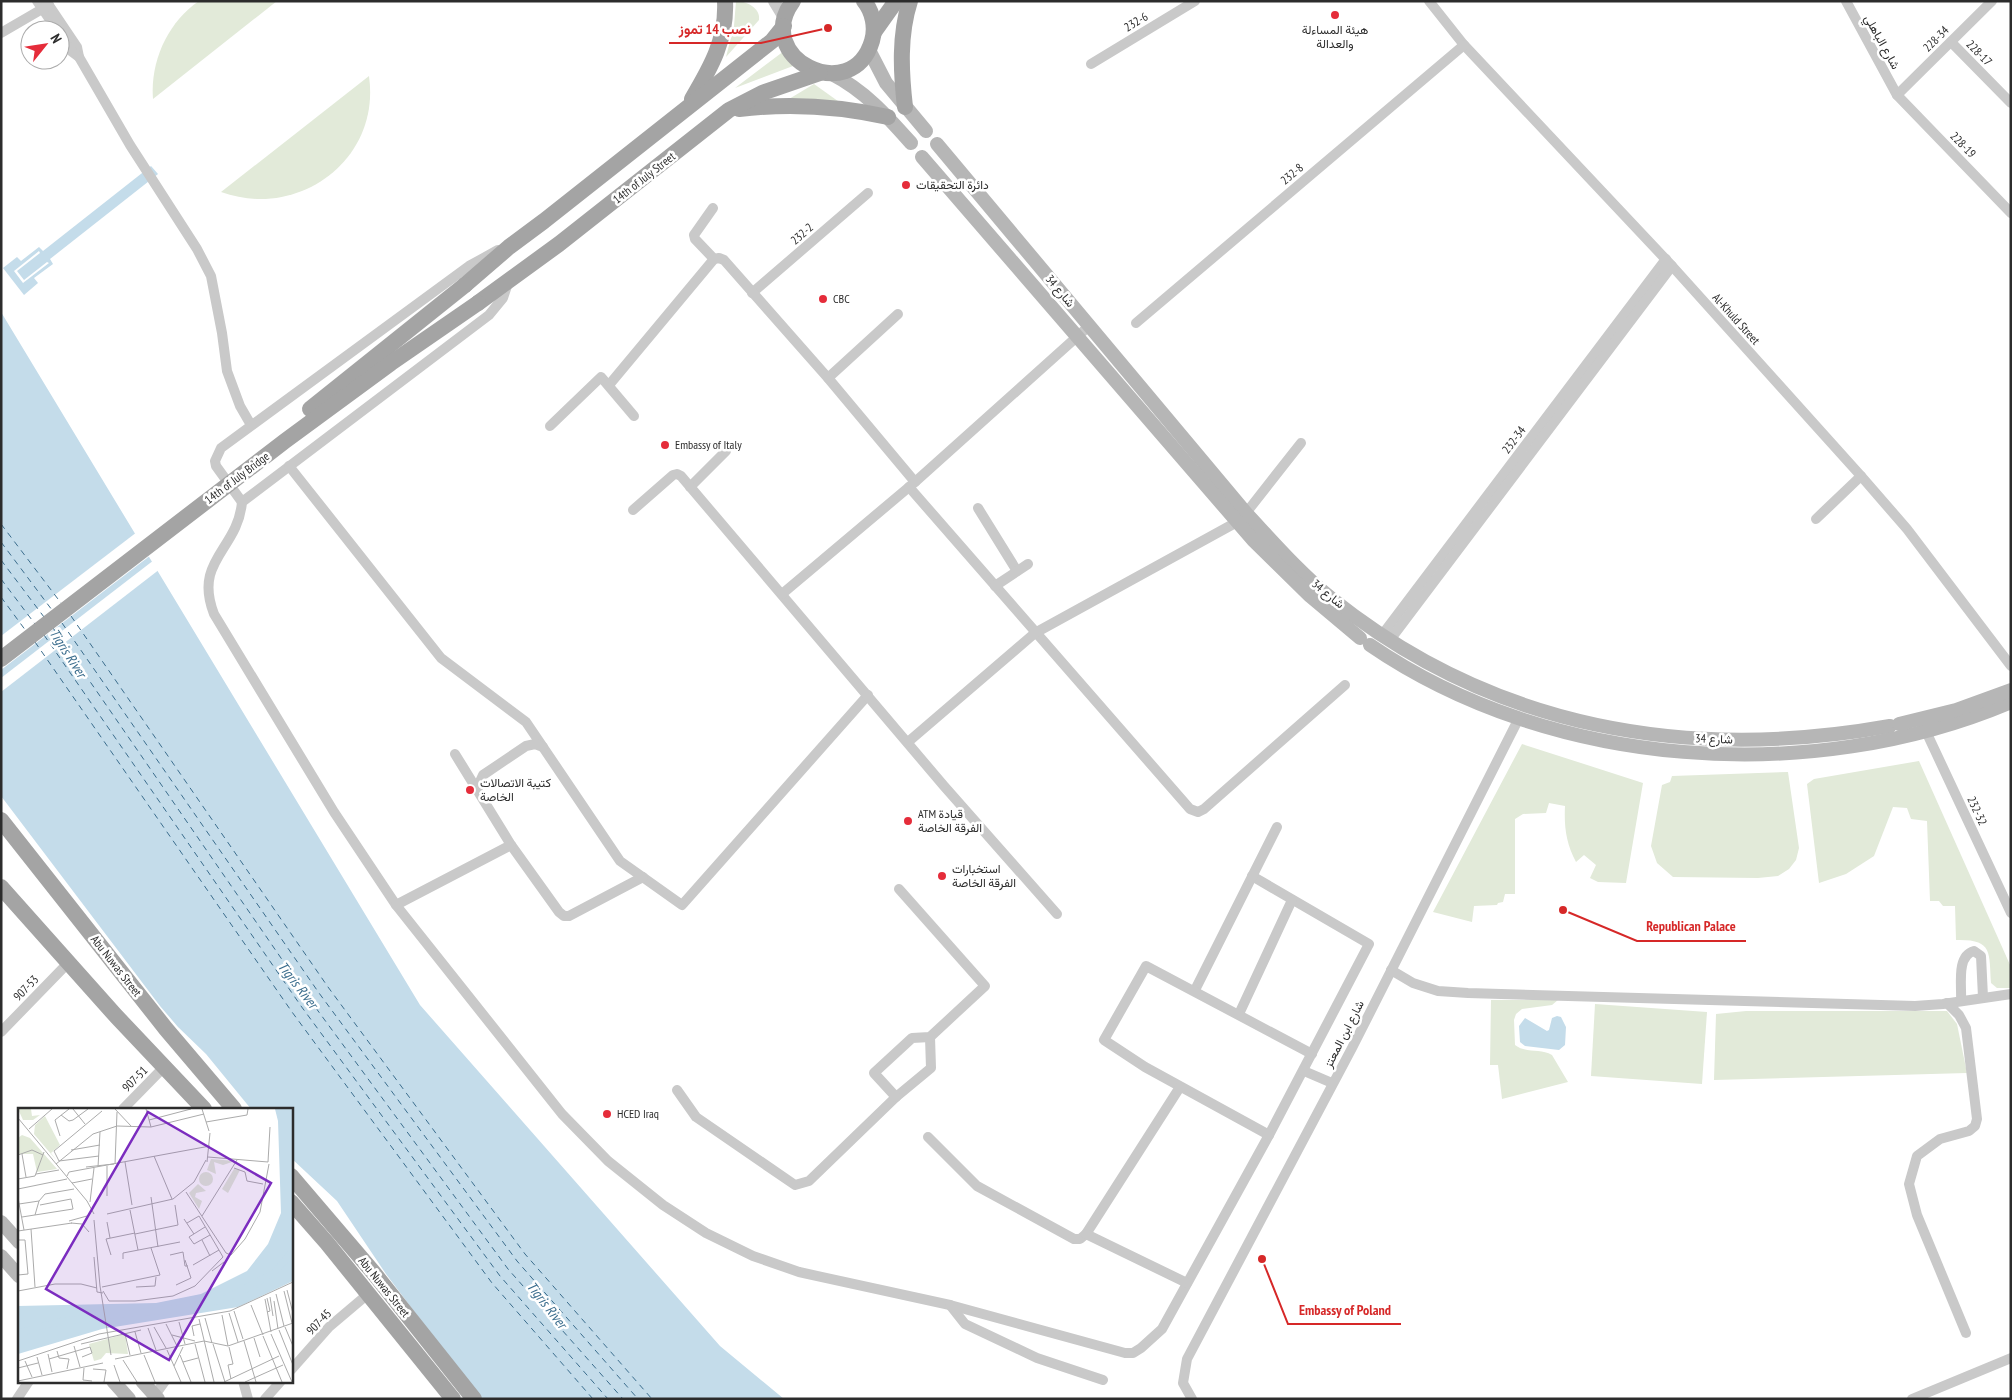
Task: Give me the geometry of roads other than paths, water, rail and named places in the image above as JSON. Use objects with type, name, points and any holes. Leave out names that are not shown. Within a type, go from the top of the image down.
[{"type":"main road","points":[[686,108],[711,66],[720,46],[724,27],[724,1]]},
{"type":"main road","points":[[509,247],[772,41],[784,22],[793,1]]},
{"type":"main road","points":[[864,1],[871,13],[874,32]]},
{"type":"main road","points":[[896,1],[874,32],[869,50],[886,83],[926,131]]},
{"type":"main road","points":[[905,106],[902,56],[904,30],[910,1]]},
{"type":"main road","points":[[784,22],[784,35],[791,52],[803,66],[826,73],[864,94],[910,144]]},
{"type":"main road","name":"14th of July Street","points":[[478,303],[508,283],[729,110],[762,93],[826,73],[848,70],[869,50]]},
{"type":"main road","points":[[729,110],[782,105],[809,106],[863,112],[888,118]]},
{"type":"main road","name":"شارع 34","points":[[937,144],[1089,326],[1241,518],[1296,584],[1365,642],[1399,664],[1436,684],[1519,718],[1560,730],[1613,742],[1659,749],[1712,753],[1820,750],[1875,743],[2011,690]]},
{"type":"main road","name":"شارع 34","points":[[922,157],[1076,337],[1241,518],[1279,549],[1313,583],[1386,638],[1434,666],[1504,698],[1555,715],[1618,729],[1696,739],[1761,740],[1826,736],[1894,725],[1924,725],[2011,702]]},
{"type":"main road","name":"14th of July Bridge","points":[[1,647],[280,434],[465,285],[509,247]]},
{"type":"main road","name":"14th of July Bridge","points":[[1,659],[285,441],[391,363],[478,303]]},
{"type":"main road","name":"Abu Nuwas Street","points":[[1,820],[166,1029],[233,1108]]},
{"type":"main road","points":[[2,890],[201,1108]]},
{"type":"main road","name":"Abu Nuwas Street","points":[[292,1177],[373,1272],[474,1399]]},
{"type":"main road","name":"Abu Nuwas Street","points":[[292,1203],[453,1399]]},
{"type":"main road","points":[[1,1222],[17,1237]]},
{"type":"main road","points":[[1,1256],[18,1275]]},
{"type":"main road","points":[[114,1382],[129,1399]]},
{"type":"main road","points":[[143,1382],[157,1397]]},
{"type":"street","points":[[774,1],[784,22]]},
{"type":"street","name":"232-6","points":[[1091,64],[1195,1]]},
{"type":"street","name":"Al-Khuld Street","points":[[1429,1],[1464,45],[1669,263],[1861,476],[1907,529],[2011,666]]},
{"type":"street","name":"شارع الباهلي","points":[[1846,1],[1897,95]]},
{"type":"street","name":"228-34","points":[[1897,95],[1992,1]]},
{"type":"street","points":[[44,4],[52,20]]},
{"type":"street","points":[[1,33],[44,4]]},
{"type":"street","points":[[44,4],[78,50],[79,57],[130,144],[197,249],[211,276],[222,332],[227,371],[240,406],[251,425]]},
{"type":"street","name":"228-17","points":[[1951,42],[2011,103]]},
{"type":"street","name":"232-8","points":[[1136,323],[1464,45]]},
{"type":"street","points":[[70,50],[79,57]]},
{"type":"street","name":"228-19","points":[[1897,95],[2011,213]]},
{"type":"street","name":"232-2","points":[[752,293],[868,193]]},
{"type":"street","points":[[713,208],[694,235],[694,239],[714,259]]},
{"type":"street","points":[[509,247],[498,250],[469,266],[221,448],[214,461],[242,502],[241,517],[216,559],[207,583],[208,598],[214,614],[334,812],[396,904],[562,1114],[608,1161],[663,1205],[706,1233],[753,1256],[799,1272],[950,1304],[1126,1353],[1133,1353],[1162,1329],[1304,1071],[1369,944],[1252,876]]},
{"type":"street","points":[[609,385],[714,259],[724,260],[828,378],[995,586],[1190,809],[1198,812],[1204,809],[1345,685]]},
{"type":"street","name":"232-34","points":[[1386,638],[1669,263]]},
{"type":"street","points":[[242,502],[489,315],[503,298],[508,283]]},
{"type":"street","points":[[828,378],[898,314]]},
{"type":"street","points":[[782,594],[912,484],[1089,326]]},
{"type":"street","points":[[550,426],[601,377],[634,416]]},
{"type":"street","points":[[908,742],[1035,633],[1241,518],[1301,443]]},
{"type":"street","points":[[690,487],[726,451]]},
{"type":"street","points":[[289,466],[441,658],[526,722],[620,861],[682,905],[868,695]]},
{"type":"street","points":[[633,510],[677,474],[681,476],[1058,914]]},
{"type":"street","points":[[1816,519],[1861,476]]},
{"type":"street","points":[[978,508],[1017,571]]},
{"type":"street","points":[[995,586],[1028,564]]},
{"type":"street","name":"شارع ابن المعتز","points":[[1192,1399],[1183,1383],[1187,1359],[1391,970],[1519,718]]},
{"type":"street","name":"232-32","points":[[1924,725],[2011,913]]},
{"type":"street","points":[[477,788],[483,774],[526,746],[535,744],[543,747]]},
{"type":"street","points":[[455,754],[511,845],[559,912],[564,916],[569,916],[643,877]]},
{"type":"street","points":[[1195,990],[1277,827]]},
{"type":"street","points":[[396,904],[511,845]]},
{"type":"street","points":[[896,1097],[874,1073],[912,1038],[930,1037],[986,986],[899,889]]},
{"type":"street","points":[[1240,1014],[1292,900]]},
{"type":"street","points":[[1961,1001],[1962,960],[1968,953],[1974,951],[1981,956],[1983,997]]},
{"type":"street","name":"907-53","points":[[1,1032],[68,963]]},
{"type":"street","points":[[1269,1135],[1145,1067],[1104,1040],[1146,966],[1195,990],[1312,1054]]},
{"type":"street","points":[[1391,970],[1413,983],[1438,991],[1915,1006],[2011,994]]},
{"type":"street","points":[[1947,1003],[1959,1015],[1966,1028],[1977,1119],[1975,1126],[1969,1132],[1940,1139],[1917,1156],[1909,1184],[1917,1215],[1966,1333]]},
{"type":"street","points":[[676,1090],[696,1117],[795,1185],[809,1181],[896,1097],[931,1068],[930,1037]]},
{"type":"street","name":"907-51","points":[[124,1108],[164,1067]]},
{"type":"street","points":[[1304,1071],[1332,1083]]},
{"type":"street","points":[[928,1138],[977,1186],[1074,1240],[1080,1239],[1086,1234],[1180,1087]]},
{"type":"street","points":[[1086,1234],[1187,1283]]},
{"type":"street","name":"907-45","points":[[292,1369],[329,1327],[368,1294]]},
{"type":"street","points":[[950,1304],[965,1324],[1037,1358],[1103,1380]]},
{"type":"street","points":[[1912,1399],[2011,1358]]},
{"type":"street","points":[[16,1399],[28,1382]]},
{"type":"street","points":[[157,1397],[164,1382]]},
{"type":"street","points":[[243,1382],[248,1399]]},
{"type":"street","points":[[265,1399],[280,1382]]},
{"type":"water","points":[[151,166],[158,174],[50,259],[53,264],[34,278],[38,283],[24,295],[3,268],[17,257],[21,261],[39,247],[43,251]],"holes":[[[39,251],[40,253],[17,271],[24,280],[47,262],[49,263],[23,283],[14,271]]]},
{"type":"water","name":"Tigris River","points":[[1,312],[420,1005],[720,1346],[784,1399],[480,1399],[386,1274],[337,1201],[292,1159],[292,1108],[250,1108],[206,1054],[178,1027],[160,1006],[1,796]]},
{"type":"water","points":[[1561,1017],[1566,1027],[1565,1045],[1559,1050],[1525,1046],[1520,1042],[1519,1026],[1525,1018],[1547,1031],[1549,1030],[1552,1018]]},
{"type":"place","name":"هيئة المساءلة والعدالة","points":[[1335,15]]},
{"type":"place","name":"نصب 14 تموز","points":[[828,28]]},
{"type":"place","name":"دائرة التحقيقات","points":[[906,185]]},
{"type":"place","name":"CBC","points":[[823,299]]},
{"type":"place","name":"Embassy of Italy","points":[[665,445]]},
{"type":"place","name":"كتيبة الاتصالات الخاصة","points":[[470,790]]},
{"type":"place","name":"ATM قيادة الفرقة الخاصة","points":[[908,821]]},
{"type":"place","name":"استخبارات الفرقة الخاصة","points":[[942,876]]},
{"type":"place","name":"Republican Palace","points":[[1563,910]]},
{"type":"place","name":"HCED Iraq","points":[[607,1114]]},
{"type":"place","name":"Embassy of Poland","points":[[1262,1259]]}]
